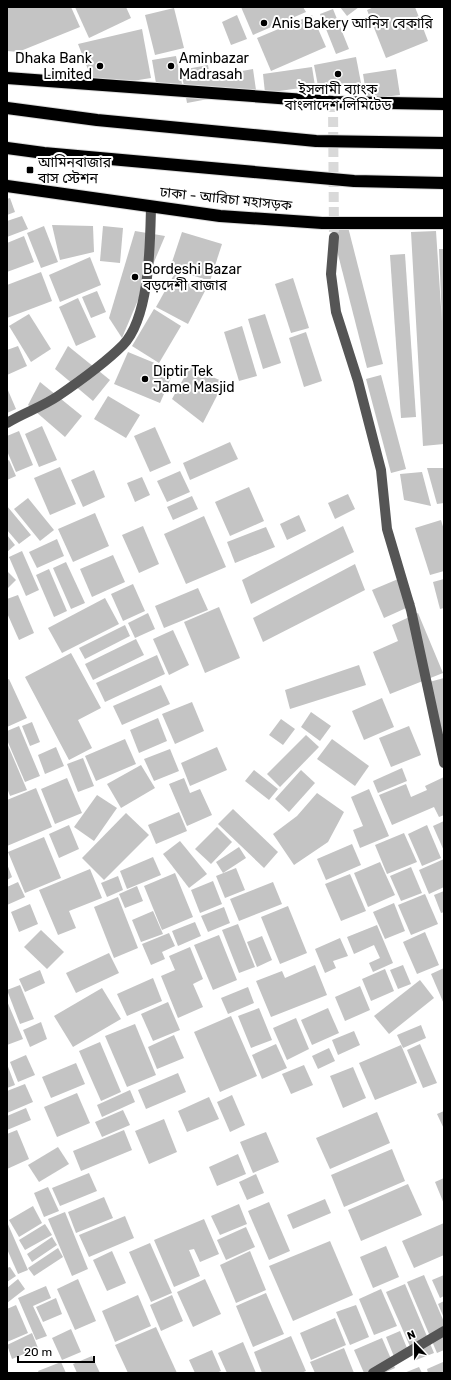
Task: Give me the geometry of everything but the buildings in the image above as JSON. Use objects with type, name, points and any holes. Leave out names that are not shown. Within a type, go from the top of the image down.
[{"type":"highway","points":[[7,78],[444,104]]},
{"type":"highway","points":[[7,108],[97,120],[316,141],[444,143]]},
{"type":"highway","points":[[7,148],[44,153],[354,181],[444,183]]},
{"type":"highway","name":"ঢাকা - আরিচা মহাসড়ক","points":[[7,186],[220,216],[322,223],[444,223]]},
{"type":"street","points":[[7,423],[58,396],[124,344],[136,325],[145,290],[150,253],[151,207]]},
{"type":"street","points":[[334,237],[331,274],[336,312],[358,381],[381,470],[387,529],[411,610],[444,763]]},
{"type":"street","points":[[373,1373],[444,1331]]},
{"type":"tunnel","points":[[333,102],[334,237]]},
{"type":"place","name":"Anis Bakery আনিস বেকারি","points":[[264,23]]},
{"type":"place","name":"Dhaka Bank Limited","points":[[100,66]]},
{"type":"place","name":"Aminbazar Madrasah","points":[[171,66]]},
{"type":"place","name":"ইসলামী ব্যাংক বাংলাদেশ লিমিটেড","points":[[338,74]]},
{"type":"place","name":"আমিনবাজার বাস স্টেশন","points":[[30,170]]},
{"type":"place","name":"Bordeshi Bazar বড়দেশী বাজার","points":[[135,277]]},
{"type":"place","name":"Diptir Tek Jame Masjid","points":[[145,379]]}]
